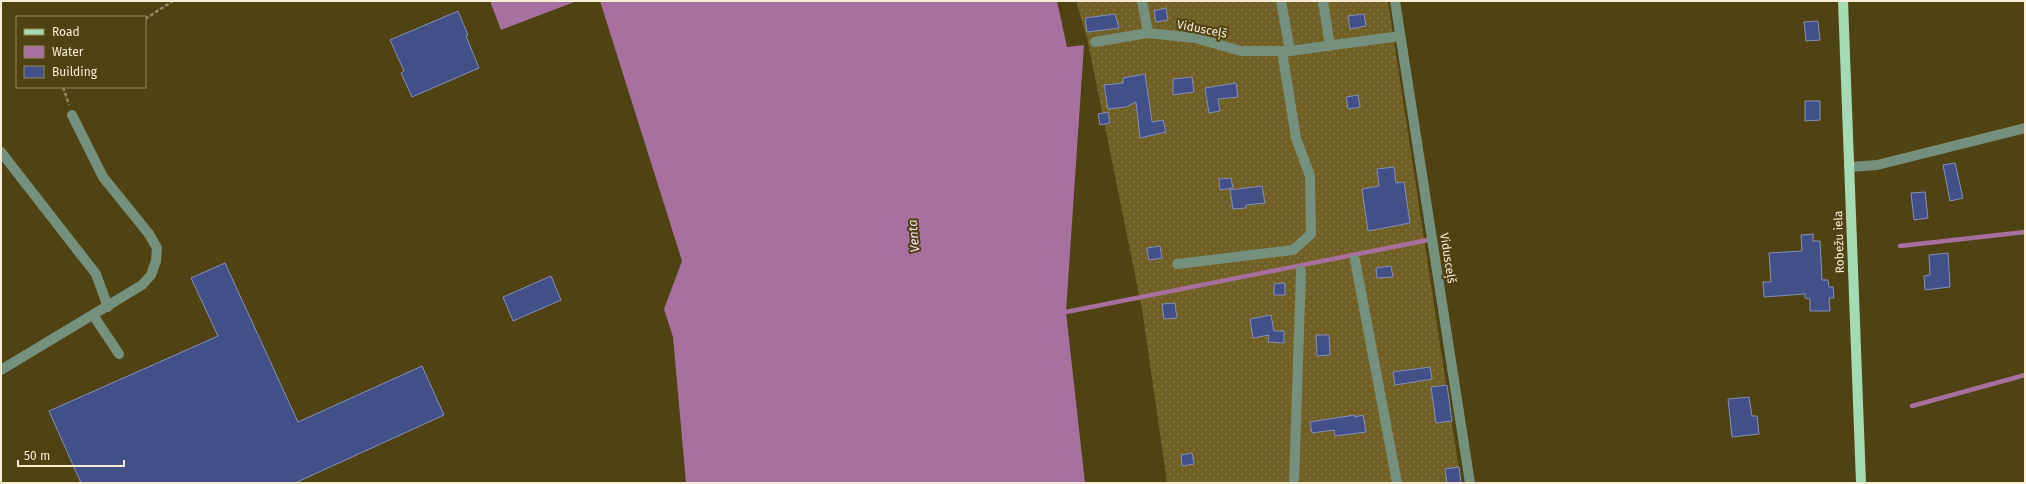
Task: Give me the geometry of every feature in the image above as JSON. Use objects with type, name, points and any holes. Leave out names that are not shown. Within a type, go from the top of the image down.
[{"type":"main road","name":"Robežu iela","points":[[1843,1],[1861,483]]},
{"type":"street","points":[[1142,1],[1148,33]]},
{"type":"street","points":[[1177,264],[1293,250],[1311,234],[1310,176],[1296,138],[1281,1]]},
{"type":"street","points":[[1323,1],[1330,46]]},
{"type":"street","name":"Vidusceļš","points":[[1395,1],[1470,483]]},
{"type":"street","name":"Vidusceļš","points":[[1095,42],[1148,33],[1194,38],[1241,50],[1286,51],[1400,36]]},
{"type":"street","points":[[1,370],[108,307],[142,285],[151,275],[156,261],[157,248],[149,234],[103,177],[72,115]]},
{"type":"street","points":[[1849,167],[1877,165],[2025,128]]},
{"type":"street","points":[[1,152],[96,274],[108,307]]},
{"type":"street","points":[[1354,260],[1397,483]]},
{"type":"street","points":[[1294,483],[1301,271]]},
{"type":"street","points":[[93,315],[119,354]]},
{"type":"path","points":[[146,18],[173,1]]},
{"type":"path","points":[[63,88],[72,115]]},
{"type":"shaded area","points":[[1076,1],[1388,1],[1461,483],[1167,483],[1142,309],[1087,38]]},
{"type":"water","points":[[490,1],[577,1],[501,30]]},
{"type":"water","name":"Venta","points":[[600,1],[1057,1],[1067,47],[1084,45],[1066,312],[1085,483],[686,483],[673,337],[664,309],[682,261]]},
{"type":"building","points":[[1166,8],[1168,20],[1156,22],[1154,11]]},
{"type":"building","points":[[458,11],[479,68],[412,97],[401,73],[404,71],[390,40]]},
{"type":"building","points":[[1115,14],[1119,28],[1087,32],[1085,18]]},
{"type":"building","points":[[1364,14],[1366,26],[1350,29],[1348,16]]},
{"type":"building","points":[[1818,21],[1820,40],[1806,41],[1804,22]]},
{"type":"building","points":[[1145,74],[1152,122],[1163,120],[1166,132],[1140,138],[1136,102],[1126,107],[1108,109],[1104,85],[1123,83],[1123,78]]},
{"type":"building","points":[[1192,77],[1194,92],[1173,95],[1173,79]]},
{"type":"building","points":[[1236,83],[1238,97],[1218,99],[1220,111],[1209,113],[1205,88]]},
{"type":"building","points":[[1358,95],[1360,107],[1348,109],[1346,97]]},
{"type":"building","points":[[1805,101],[1820,101],[1820,120],[1805,121]]},
{"type":"building","points":[[1108,112],[1110,123],[1100,125],[1098,114]]},
{"type":"building","points":[[1955,163],[1963,198],[1950,201],[1943,165]]},
{"type":"building","points":[[1394,167],[1396,183],[1404,182],[1410,223],[1368,231],[1362,189],[1379,186],[1377,169]]},
{"type":"building","points":[[1231,178],[1233,188],[1220,190],[1219,179]]},
{"type":"building","points":[[1262,186],[1265,203],[1246,205],[1246,208],[1233,209],[1230,190]]},
{"type":"building","points":[[1925,192],[1928,218],[1914,220],[1911,193]]},
{"type":"building","points":[[1813,234],[1813,241],[1820,241],[1822,280],[1828,280],[1829,287],[1833,287],[1834,298],[1829,298],[1830,311],[1810,311],[1810,299],[1805,298],[1805,294],[1764,297],[1763,282],[1771,282],[1769,253],[1802,251],[1801,235]]},
{"type":"building","points":[[1160,246],[1162,258],[1149,260],[1147,248]]},
{"type":"building","points":[[1948,253],[1950,287],[1925,290],[1924,276],[1930,275],[1929,255]]},
{"type":"building","points":[[225,263],[298,422],[422,366],[444,415],[295,483],[81,483],[49,411],[218,336],[191,278]]},
{"type":"building","points":[[1391,266],[1393,277],[1377,278],[1376,268]]},
{"type":"building","points":[[551,276],[561,300],[513,321],[503,297]]},
{"type":"building","points":[[1285,283],[1285,295],[1274,295],[1274,284]]},
{"type":"building","points":[[1175,303],[1177,318],[1164,319],[1162,304]]},
{"type":"building","points":[[1271,315],[1274,331],[1284,331],[1284,343],[1268,342],[1269,335],[1253,338],[1250,319]]},
{"type":"building","points":[[1316,335],[1329,335],[1330,355],[1317,356]]},
{"type":"building","points":[[1430,367],[1432,379],[1395,385],[1393,372]]},
{"type":"building","points":[[1447,385],[1452,421],[1436,423],[1431,387]]},
{"type":"building","points":[[1749,397],[1752,416],[1757,416],[1759,434],[1732,437],[1728,399]]},
{"type":"building","points":[[1355,415],[1355,417],[1363,415],[1366,432],[1335,436],[1334,430],[1312,433],[1310,422]]},
{"type":"building","points":[[1192,453],[1194,464],[1182,466],[1181,455]]},
{"type":"building","points":[[1459,467],[1461,483],[1447,483],[1445,469]]},
{"type":"waterway","points":[[1900,246],[2025,232]]},
{"type":"waterway","points":[[1062,310],[1066,312],[1428,240]]},
{"type":"waterway","points":[[1912,406],[2025,375]]}]
